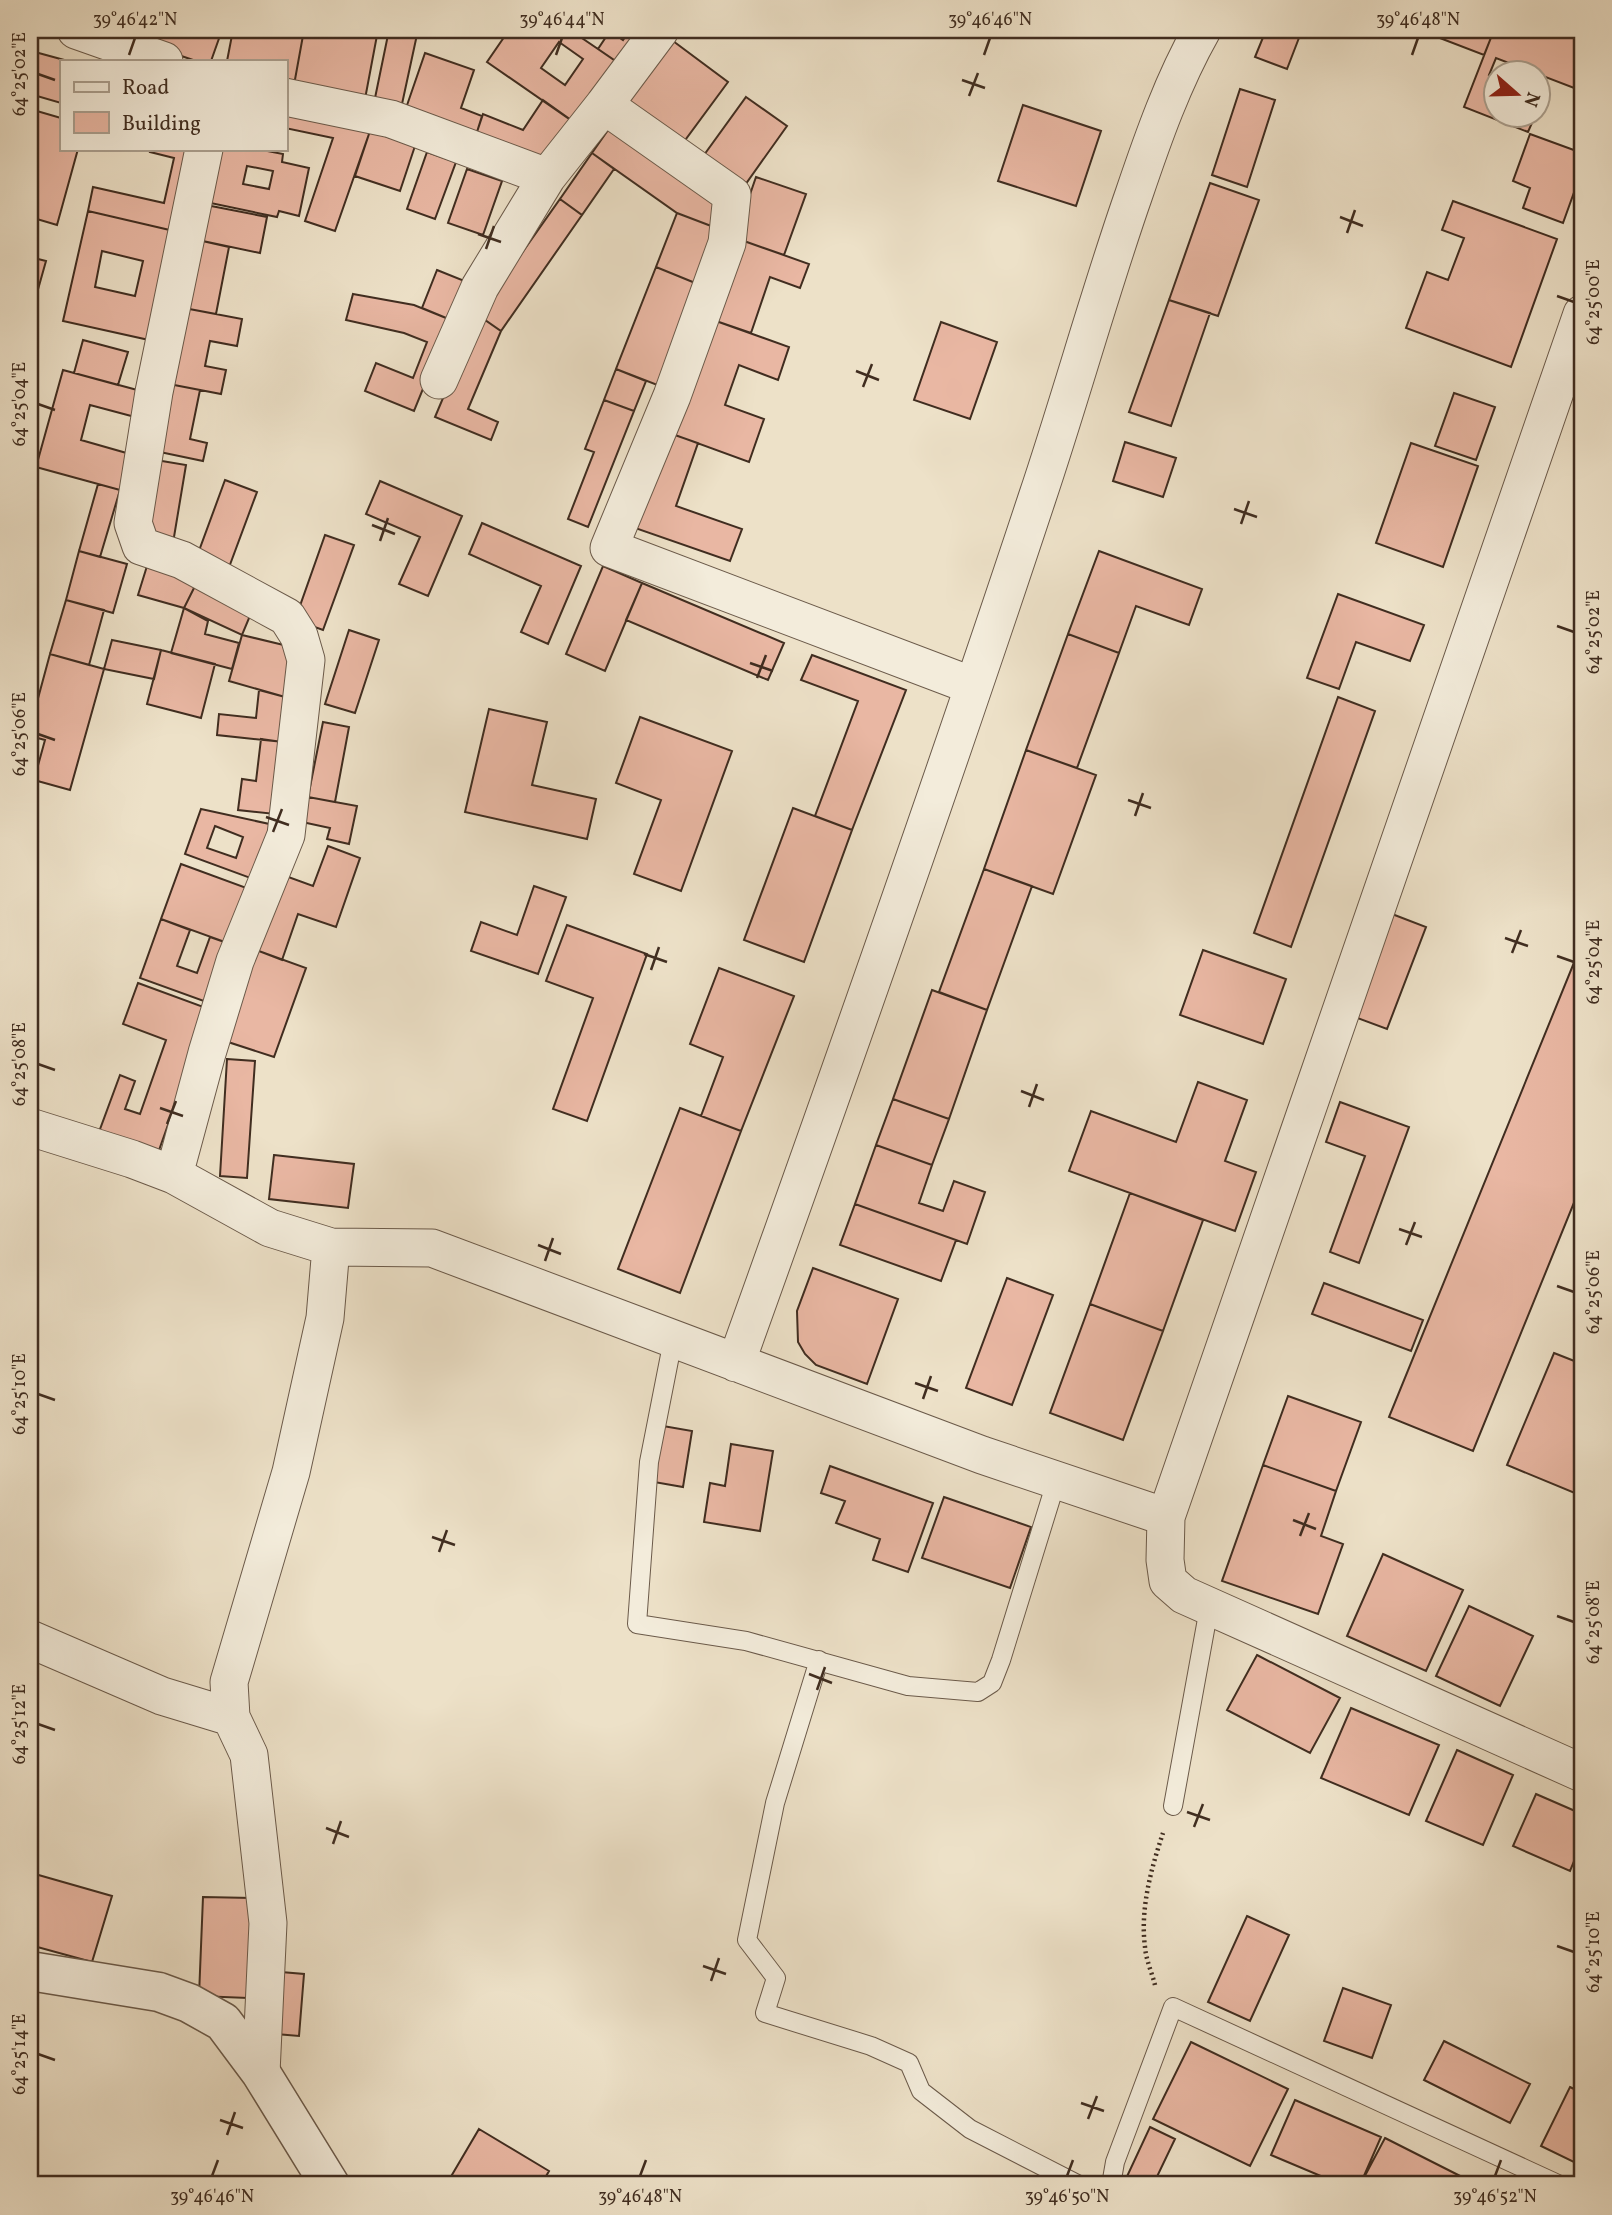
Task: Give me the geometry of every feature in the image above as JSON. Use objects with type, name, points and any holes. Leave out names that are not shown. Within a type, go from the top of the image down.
[{"type":"street","points":[[76,30],[161,60]]},
{"type":"street","points":[[439,380],[480,287],[547,177],[660,30]]},
{"type":"street","points":[[736,1363],[857,1028],[974,686],[1052,454],[1105,277],[1147,156],[1190,51],[1202,30]]},
{"type":"street","points":[[287,97],[391,119],[547,177]]},
{"type":"street","points":[[604,105],[732,195],[727,243],[672,396],[609,548],[974,686]]},
{"type":"street","points":[[174,1175],[235,961],[285,835],[306,660],[299,636],[287,617],[182,560],[141,546],[133,523],[154,392],[204,150]]},
{"type":"street","points":[[1582,314],[1166,1517],[1165,1560],[1168,1581],[1184,1595],[1209,1608],[1582,1773]]},
{"type":"street","points":[[30,1127],[132,1158],[174,1175],[270,1228],[331,1247],[432,1248],[1056,1482],[1166,1517]]},
{"type":"street","points":[[261,2073],[268,1923],[249,1755],[231,1717],[229,1682],[292,1472],[326,1318],[331,1247]]},
{"type":"street","points":[[30,1639],[162,1696],[231,1717]]},
{"type":"street","points":[[30,1971],[159,1992],[188,2003],[223,2022],[261,2073],[330,2185]]},
{"type":"lane","points":[[673,1340],[649,1462],[638,1624],[746,1641],[908,1686],[978,1692],[992,1683],[1056,1482]]},
{"type":"lane","points":[[1172,1806],[1209,1608]]},
{"type":"lane","points":[[819,1660],[775,1803],[747,1940],[776,1978],[765,2013],[871,2046],[909,2063],[922,2091],[970,2129],[1079,2185]]},
{"type":"lane","points":[[1111,2185],[1115,2162],[1173,2007],[1560,2185]]},
{"type":"path","points":[[1172,1806],[1155,1859],[1144,1911],[1145,1948],[1156,1989],[1173,2007]]},
{"type":"building","points":[[154,30],[222,30],[211,60],[193,60],[149,45]]},
{"type":"building","points":[[233,30],[304,30],[294,85],[287,83],[287,60],[227,60]]},
{"type":"building","points":[[304,30],[378,30],[365,99],[294,85]]},
{"type":"building","points":[[389,30],[418,30],[402,104],[375,98]]},
{"type":"building","points":[[509,30],[570,30],[620,64],[578,125],[487,62]],"holes":[[[559,42],[583,59],[565,85],[541,68]]]},
{"type":"building","points":[[630,30],[644,30],[620,64],[598,49],[610,31],[623,40]]},
{"type":"building","points":[[1266,30],[1302,30],[1287,69],[1255,57]]},
{"type":"building","points":[[1419,30],[1494,30],[1484,55]]},
{"type":"building","points":[[1494,30],[1582,30],[1582,91],[1552,79],[1552,60],[1482,60]]},
{"type":"building","points":[[669,38],[728,82],[680,147],[621,103]]},
{"type":"building","points":[[35,52],[64,60],[60,60],[60,103],[30,94],[30,70]]},
{"type":"building","points":[[425,53],[474,70],[461,108],[482,116],[476,135],[405,111]]},
{"type":"building","points":[[1482,61],[1482,114],[1464,107]]},
{"type":"building","points":[[1240,89],[1275,100],[1247,187],[1212,175]]},
{"type":"building","points":[[746,97],[787,126],[745,185],[704,155]]},
{"type":"building","points":[[543,100],[578,125],[544,170],[476,135],[483,114],[523,130]]},
{"type":"building","points":[[1023,105],[1101,131],[1076,206],[998,181]]},
{"type":"building","points":[[30,109],[60,118],[60,150],[78,150],[57,225],[30,217]]},
{"type":"building","points":[[287,110],[370,131],[335,231],[305,221],[333,138],[287,128]]},
{"type":"building","points":[[613,123],[725,202],[719,229],[677,213],[592,153]]},
{"type":"building","points":[[370,131],[415,146],[400,191],[355,176]]},
{"type":"building","points":[[1530,134],[1582,153],[1582,170],[1563,223],[1523,208],[1530,188],[1513,181]]},
{"type":"building","points":[[192,150],[174,231],[88,211],[93,187],[164,203],[174,158],[150,152]]},
{"type":"building","points":[[212,150],[262,150],[283,154],[282,162],[309,168],[299,216],[279,211],[277,217],[201,201]],"holes":[[[247,166],[273,171],[269,189],[243,184]]]},
{"type":"building","points":[[427,152],[456,162],[435,219],[407,209]]},
{"type":"building","points":[[592,153],[614,169],[582,215],[560,199]]},
{"type":"building","points":[[467,169],[502,181],[483,235],[448,223]]},
{"type":"building","points":[[756,177],[806,194],[784,255],[735,238]]},
{"type":"building","points":[[1210,183],[1259,200],[1218,316],[1169,300]]},
{"type":"building","points":[[560,199],[582,215],[501,331],[478,315]]},
{"type":"building","points":[[1453,201],[1557,239],[1511,367],[1406,328],[1427,272],[1448,280],[1464,238],[1442,230]]},
{"type":"building","points":[[206,205],[267,217],[260,253],[198,240]]},
{"type":"building","points":[[88,211],[174,231],[149,340],[63,321]],"holes":[[[102,251],[143,261],[135,296],[95,287]]]},
{"type":"building","points":[[677,213],[719,229],[705,287],[656,267]]},
{"type":"building","points":[[198,240],[229,247],[216,314],[184,308]]},
{"type":"building","points":[[744,241],[809,264],[800,288],[770,277],[751,333],[716,321]]},
{"type":"building","points":[[30,257],[46,261],[37,293],[30,291]]},
{"type":"building","points":[[656,267],[705,287],[665,388],[616,369]]},
{"type":"building","points":[[437,270],[467,282],[451,320],[422,308]]},
{"type":"building","points":[[353,294],[414,305],[451,320],[414,411],[365,391],[376,363],[413,378],[427,342],[404,333],[346,320]]},
{"type":"building","points":[[1169,300],[1210,313],[1171,426],[1129,412]]},
{"type":"building","points":[[184,308],[242,319],[237,346],[210,341],[205,366],[226,370],[221,394],[169,384]]},
{"type":"building","points":[[478,315],[501,331],[468,409],[498,422],[491,440],[435,417]]},
{"type":"building","points":[[716,321],[789,347],[778,380],[739,365],[725,405],[764,419],[749,462],[675,435]]},
{"type":"building","points":[[941,322],[997,342],[970,419],[914,400]]},
{"type":"building","points":[[83,340],[128,352],[118,385],[74,373]]},
{"type":"building","points":[[616,369],[646,381],[634,411],[604,400]]},
{"type":"building","points":[[63,370],[141,391],[135,417],[90,405],[81,440],[130,454],[120,490],[36,467]]},
{"type":"building","points":[[169,384],[200,390],[190,439],[207,443],[203,461],[155,451]]},
{"type":"building","points":[[1454,393],[1495,407],[1476,460],[1435,446]]},
{"type":"building","points":[[604,400],[634,411],[588,527],[568,519],[594,452],[585,449]]},
{"type":"building","points":[[669,433],[698,443],[676,506],[742,529],[730,561],[635,528]]},
{"type":"building","points":[[1125,442],[1176,458],[1163,497],[1113,481]]},
{"type":"building","points":[[1411,443],[1478,466],[1443,567],[1376,543]]},
{"type":"building","points":[[156,460],[186,465],[173,543],[142,537]]},
{"type":"building","points":[[225,480],[257,492],[228,570],[196,559]]},
{"type":"building","points":[[380,481],[462,516],[428,596],[399,584],[420,537],[366,514]]},
{"type":"building","points":[[98,484],[120,490],[100,557],[79,551]]},
{"type":"building","points":[[482,523],[581,566],[548,644],[521,632],[541,586],[469,554]]},
{"type":"building","points":[[325,535],[354,545],[323,630],[295,620]]},
{"type":"building","points":[[79,551],[127,564],[113,613],[66,600]]},
{"type":"building","points":[[1099,551],[1202,589],[1189,625],[1136,606],[1119,653],[1068,634]]},
{"type":"building","points":[[147,566],[196,584],[184,608],[138,595]]},
{"type":"building","points":[[603,566],[642,583],[605,671],[566,654]]},
{"type":"building","points":[[642,583],[784,643],[768,680],[626,620]]},
{"type":"building","points":[[196,584],[252,611],[242,635],[184,608]]},
{"type":"building","points":[[1338,594],[1424,625],[1410,661],[1356,642],[1339,689],[1307,678]]},
{"type":"building","points":[[66,600],[104,610],[89,665],[50,654]]},
{"type":"building","points":[[184,608],[208,621],[205,634],[239,643],[232,669],[171,653]]},
{"type":"building","points":[[349,630],[379,640],[355,713],[325,704]]},
{"type":"building","points":[[1068,634],[1119,653],[1077,768],[1026,750]]},
{"type":"building","points":[[242,635],[292,647],[285,697],[229,681]]},
{"type":"building","points":[[112,640],[161,650],[154,679],[104,669]]},
{"type":"building","points":[[161,650],[215,664],[201,718],[147,704]]},
{"type":"building","points":[[50,654],[104,669],[70,790],[34,780],[45,740],[30,736],[30,728]]},
{"type":"building","points":[[812,655],[906,690],[852,830],[815,816],[858,701],[801,680]]},
{"type":"building","points":[[259,690],[285,697],[283,742],[217,735],[219,714],[256,718]]},
{"type":"building","points":[[1338,697],[1375,711],[1291,947],[1254,933]]},
{"type":"building","points":[[489,709],[547,722],[532,785],[596,799],[587,839],[465,812]]},
{"type":"building","points":[[640,717],[732,751],[681,891],[634,874],[661,800],[616,783]]},
{"type":"building","points":[[323,722],[349,727],[335,802],[308,797]]},
{"type":"building","points":[[261,739],[283,742],[275,814],[238,810],[242,779],[256,781]]},
{"type":"building","points":[[1026,750],[1096,775],[1053,894],[984,869]]},
{"type":"building","points":[[308,797],[357,806],[349,844],[327,839],[330,828],[302,822]]},
{"type":"building","points":[[793,808],[852,830],[804,962],[744,940]]},
{"type":"building","points":[[201,809],[274,825],[256,880],[185,854]],"holes":[[[215,826],[243,837],[236,858],[207,848]]]},
{"type":"building","points":[[328,846],[360,858],[336,927],[298,914],[282,960],[256,950],[283,875],[313,886]]},
{"type":"building","points":[[181,864],[252,890],[233,945],[161,919]]},
{"type":"building","points":[[984,869],[1032,886],[987,1010],[939,992]]},
{"type":"building","points":[[534,886],[566,897],[538,974],[471,951],[481,922],[517,935]]},
{"type":"building","points":[[1392,914],[1426,927],[1387,1029],[1352,1016]]},
{"type":"building","points":[[161,919],[190,930],[177,966],[197,973],[210,937],[233,945],[212,1004],[140,978]]},
{"type":"building","points":[[567,925],[647,954],[587,1121],[553,1109],[593,998],[546,981]]},
{"type":"building","points":[[1582,943],[1582,1183],[1473,1451],[1389,1417]]},
{"type":"building","points":[[256,950],[306,968],[274,1057],[225,1041]]},
{"type":"building","points":[[1203,950],[1286,979],[1263,1044],[1180,1015]]},
{"type":"building","points":[[719,968],[794,996],[741,1131],[701,1116],[723,1057],[690,1044]]},
{"type":"building","points":[[138,983],[209,1009],[158,1153],[99,1132],[120,1075],[135,1081],[125,1109],[140,1114],[166,1040],[123,1024]]},
{"type":"building","points":[[932,990],[987,1010],[949,1119],[893,1099]]},
{"type":"building","points":[[227,1059],[255,1061],[247,1178],[220,1176]]},
{"type":"building","points":[[1198,1082],[1247,1100],[1225,1161],[1256,1172],[1235,1231],[1069,1171],[1091,1111],[1176,1142]]},
{"type":"building","points":[[893,1099],[949,1119],[932,1165],[876,1145]]},
{"type":"building","points":[[1340,1102],[1409,1127],[1359,1263],[1330,1252],[1365,1156],[1326,1142]]},
{"type":"building","points":[[680,1108],[741,1131],[680,1293],[618,1269]]},
{"type":"building","points":[[876,1145],[932,1165],[919,1203],[943,1211],[954,1181],[985,1192],[967,1244],[855,1204]]},
{"type":"building","points":[[274,1155],[354,1164],[348,1208],[269,1199]]},
{"type":"building","points":[[1130,1193],[1203,1220],[1163,1331],[1090,1304]]},
{"type":"building","points":[[855,1204],[956,1240],[941,1281],[840,1245]]},
{"type":"building","points":[[813,1268],[898,1299],[867,1384],[816,1365],[798,1342],[797,1311]]},
{"type":"building","points":[[1007,1278],[1053,1295],[1012,1405],[966,1388]]},
{"type":"building","points":[[1324,1283],[1423,1320],[1411,1351],[1312,1314]]},
{"type":"building","points":[[1090,1304],[1163,1331],[1123,1440],[1050,1413]]},
{"type":"building","points":[[1554,1353],[1582,1364],[1582,1496],[1507,1465]]},
{"type":"building","points":[[1288,1396],[1361,1422],[1336,1491],[1263,1465]]},
{"type":"building","points":[[663,1426],[692,1431],[683,1487],[654,1482]]},
{"type":"building","points":[[731,1444],[773,1451],[760,1531],[704,1522],[710,1483],[725,1486]]},
{"type":"building","points":[[1263,1465],[1336,1491],[1321,1536],[1343,1544],[1318,1614],[1222,1581]]},
{"type":"building","points":[[830,1466],[933,1503],[908,1572],[873,1560],[880,1539],[836,1523],[845,1501],[821,1493]]},
{"type":"building","points":[[944,1497],[1031,1527],[1010,1588],[922,1558]]},
{"type":"building","points":[[1383,1554],[1463,1590],[1426,1671],[1347,1636]]},
{"type":"building","points":[[1469,1606],[1533,1636],[1500,1706],[1436,1676]]},
{"type":"building","points":[[1257,1655],[1340,1698],[1310,1753],[1227,1710]]},
{"type":"building","points":[[1351,1708],[1439,1745],[1409,1815],[1321,1778]]},
{"type":"building","points":[[1457,1750],[1513,1775],[1483,1845],[1426,1821]]},
{"type":"building","points":[[1536,1794],[1582,1814],[1582,1842],[1570,1871],[1513,1846]]},
{"type":"building","points":[[35,1874],[112,1896],[92,1962],[30,1945],[30,1893]]},
{"type":"building","points":[[203,1897],[252,1898],[248,1998],[199,1996]]},
{"type":"building","points":[[1247,1916],[1289,1935],[1250,2021],[1208,2002]]},
{"type":"building","points":[[281,1972],[304,1974],[299,2036],[276,2034]]},
{"type":"building","points":[[1343,1988],[1391,2005],[1372,2058],[1324,2041]]},
{"type":"building","points":[[1444,2041],[1530,2084],[1510,2123],[1424,2080]]},
{"type":"building","points":[[1191,2042],[1288,2089],[1250,2166],[1153,2119]]},
{"type":"building","points":[[1570,2087],[1582,2093],[1582,2166],[1541,2146]]},
{"type":"building","points":[[1295,2100],[1381,2137],[1360,2185],[1342,2185],[1271,2155]]},
{"type":"building","points":[[1150,2127],[1175,2139],[1153,2185],[1123,2185]]},
{"type":"building","points":[[479,2129],[549,2171],[541,2185],[446,2185]]},
{"type":"building","points":[[1385,2138],[1476,2184],[1360,2185]]}]
